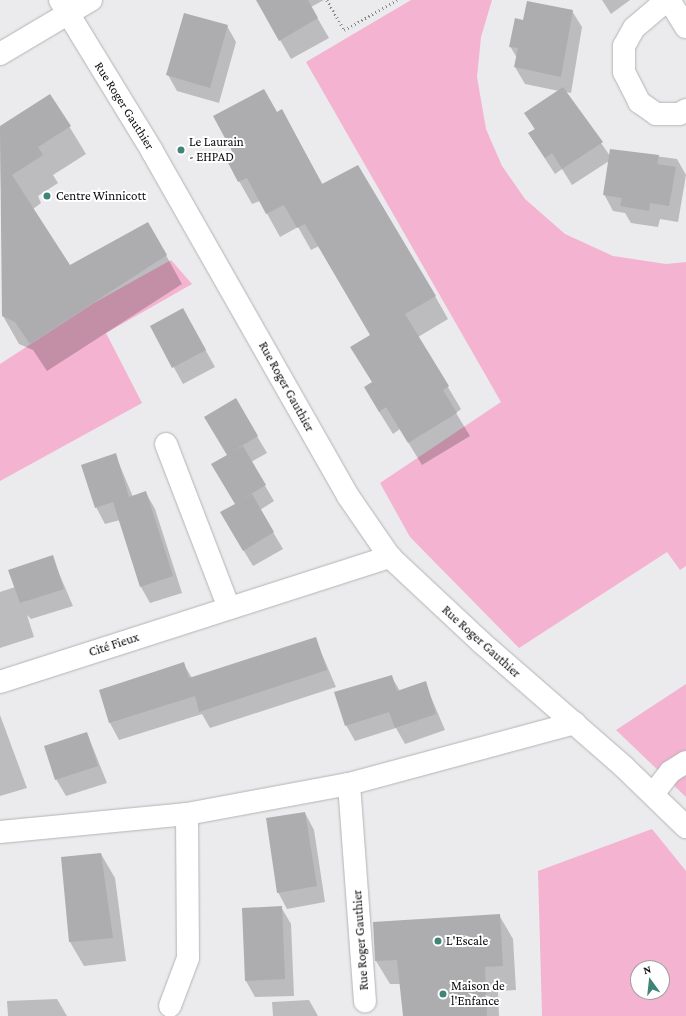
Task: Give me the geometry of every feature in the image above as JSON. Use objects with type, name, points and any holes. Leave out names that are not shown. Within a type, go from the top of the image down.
[{"type":"street","points":[[0,54],[64,7],[91,0]]},
{"type":"street","points":[[686,27],[668,0],[634,28],[624,46],[624,72],[639,102],[656,114],[679,114],[686,110]]},
{"type":"street","name":"Rue Roger Gauthier","points":[[64,7],[152,151],[348,496],[390,556],[653,794],[686,827]]},
{"type":"street","points":[[166,444],[228,608]]},
{"type":"street","name":"Cité Fieux","points":[[0,682],[390,556]]},
{"type":"street","points":[[0,832],[187,814],[349,784],[575,723]]},
{"type":"street","points":[[653,794],[670,772],[686,762]]},
{"type":"street","name":"Rue Roger Gauthier","points":[[349,784],[365,1001]]},
{"type":"street","points":[[170,1006],[188,958],[187,814]]},
{"type":"path","points":[[327,0],[344,30],[396,0]]},
{"type":"shaded area","points":[[411,0],[492,0],[481,37],[477,77],[486,129],[502,166],[525,199],[565,234],[613,256],[666,264],[686,262],[686,566],[680,570],[667,552],[519,648],[410,537],[380,483],[501,402],[306,62]]},
{"type":"shaded area","points":[[171,260],[192,284],[106,333],[142,403],[0,481],[0,364],[94,303]]},
{"type":"shaded area","points":[[686,684],[686,797],[616,730]]},
{"type":"shaded area","points":[[652,829],[686,871],[686,1016],[542,1016],[538,871]]},
{"type":"building","points":[[256,0],[308,0],[318,18],[279,41]]},
{"type":"building","points":[[527,1],[573,10],[561,77],[514,67],[518,48],[509,47],[515,18],[523,20]]},
{"type":"building","points":[[184,13],[228,25],[210,88],[166,75]]},
{"type":"building","points":[[563,87],[603,142],[562,169],[552,153],[545,158],[528,133],[535,129],[524,113]]},
{"type":"building","points":[[264,89],[277,112],[282,109],[322,184],[358,165],[436,296],[405,314],[449,386],[443,390],[457,413],[408,443],[386,407],[379,412],[364,387],[372,382],[350,347],[370,335],[305,224],[297,228],[284,205],[266,214],[247,178],[238,182],[225,157],[233,153],[213,116]]},
{"type":"building","points":[[50,94],[71,126],[38,147],[43,155],[12,175],[70,265],[148,222],[167,255],[30,344],[15,322],[2,316],[0,126]]},
{"type":"building","points":[[610,149],[659,155],[657,164],[676,167],[669,206],[650,203],[649,211],[620,206],[622,198],[603,195]]},
{"type":"building","points":[[183,308],[206,350],[172,368],[150,326]]},
{"type":"building","points":[[236,398],[258,436],[233,451],[243,446],[266,485],[241,500],[252,494],[274,532],[243,551],[220,512],[235,504],[211,464],[227,455],[204,417]]},
{"type":"building","points":[[116,453],[129,497],[146,491],[173,576],[140,587],[113,502],[95,508],[81,465]]},
{"type":"building","points":[[53,555],[64,589],[20,603],[8,570]]},
{"type":"building","points":[[316,637],[327,670],[199,712],[195,696],[109,723],[99,690],[184,662],[189,678]]},
{"type":"building","points":[[392,675],[397,691],[426,681],[436,714],[395,728],[389,712],[345,726],[334,692]]},
{"type":"building","points":[[87,732],[98,766],[55,780],[44,746]]},
{"type":"building","points":[[305,812],[317,886],[277,893],[266,818]]},
{"type":"building","points":[[101,853],[113,938],[69,942],[61,857]]},
{"type":"building","points":[[282,906],[285,979],[245,981],[242,908]]},
{"type":"building","name":"L'Escale","points":[[500,914],[503,966],[485,967],[487,1016],[403,1016],[397,960],[375,961],[373,922]]},
{"type":"place","name":"Le Laurain - EHPAD","points":[[181,150]]},
{"type":"place","name":"Centre Winnicott","points":[[47,196]]},
{"type":"place","name":"L'Escale","points":[[438,941]]},
{"type":"place","name":"Maison de l'Enfance","points":[[443,994]]}]
